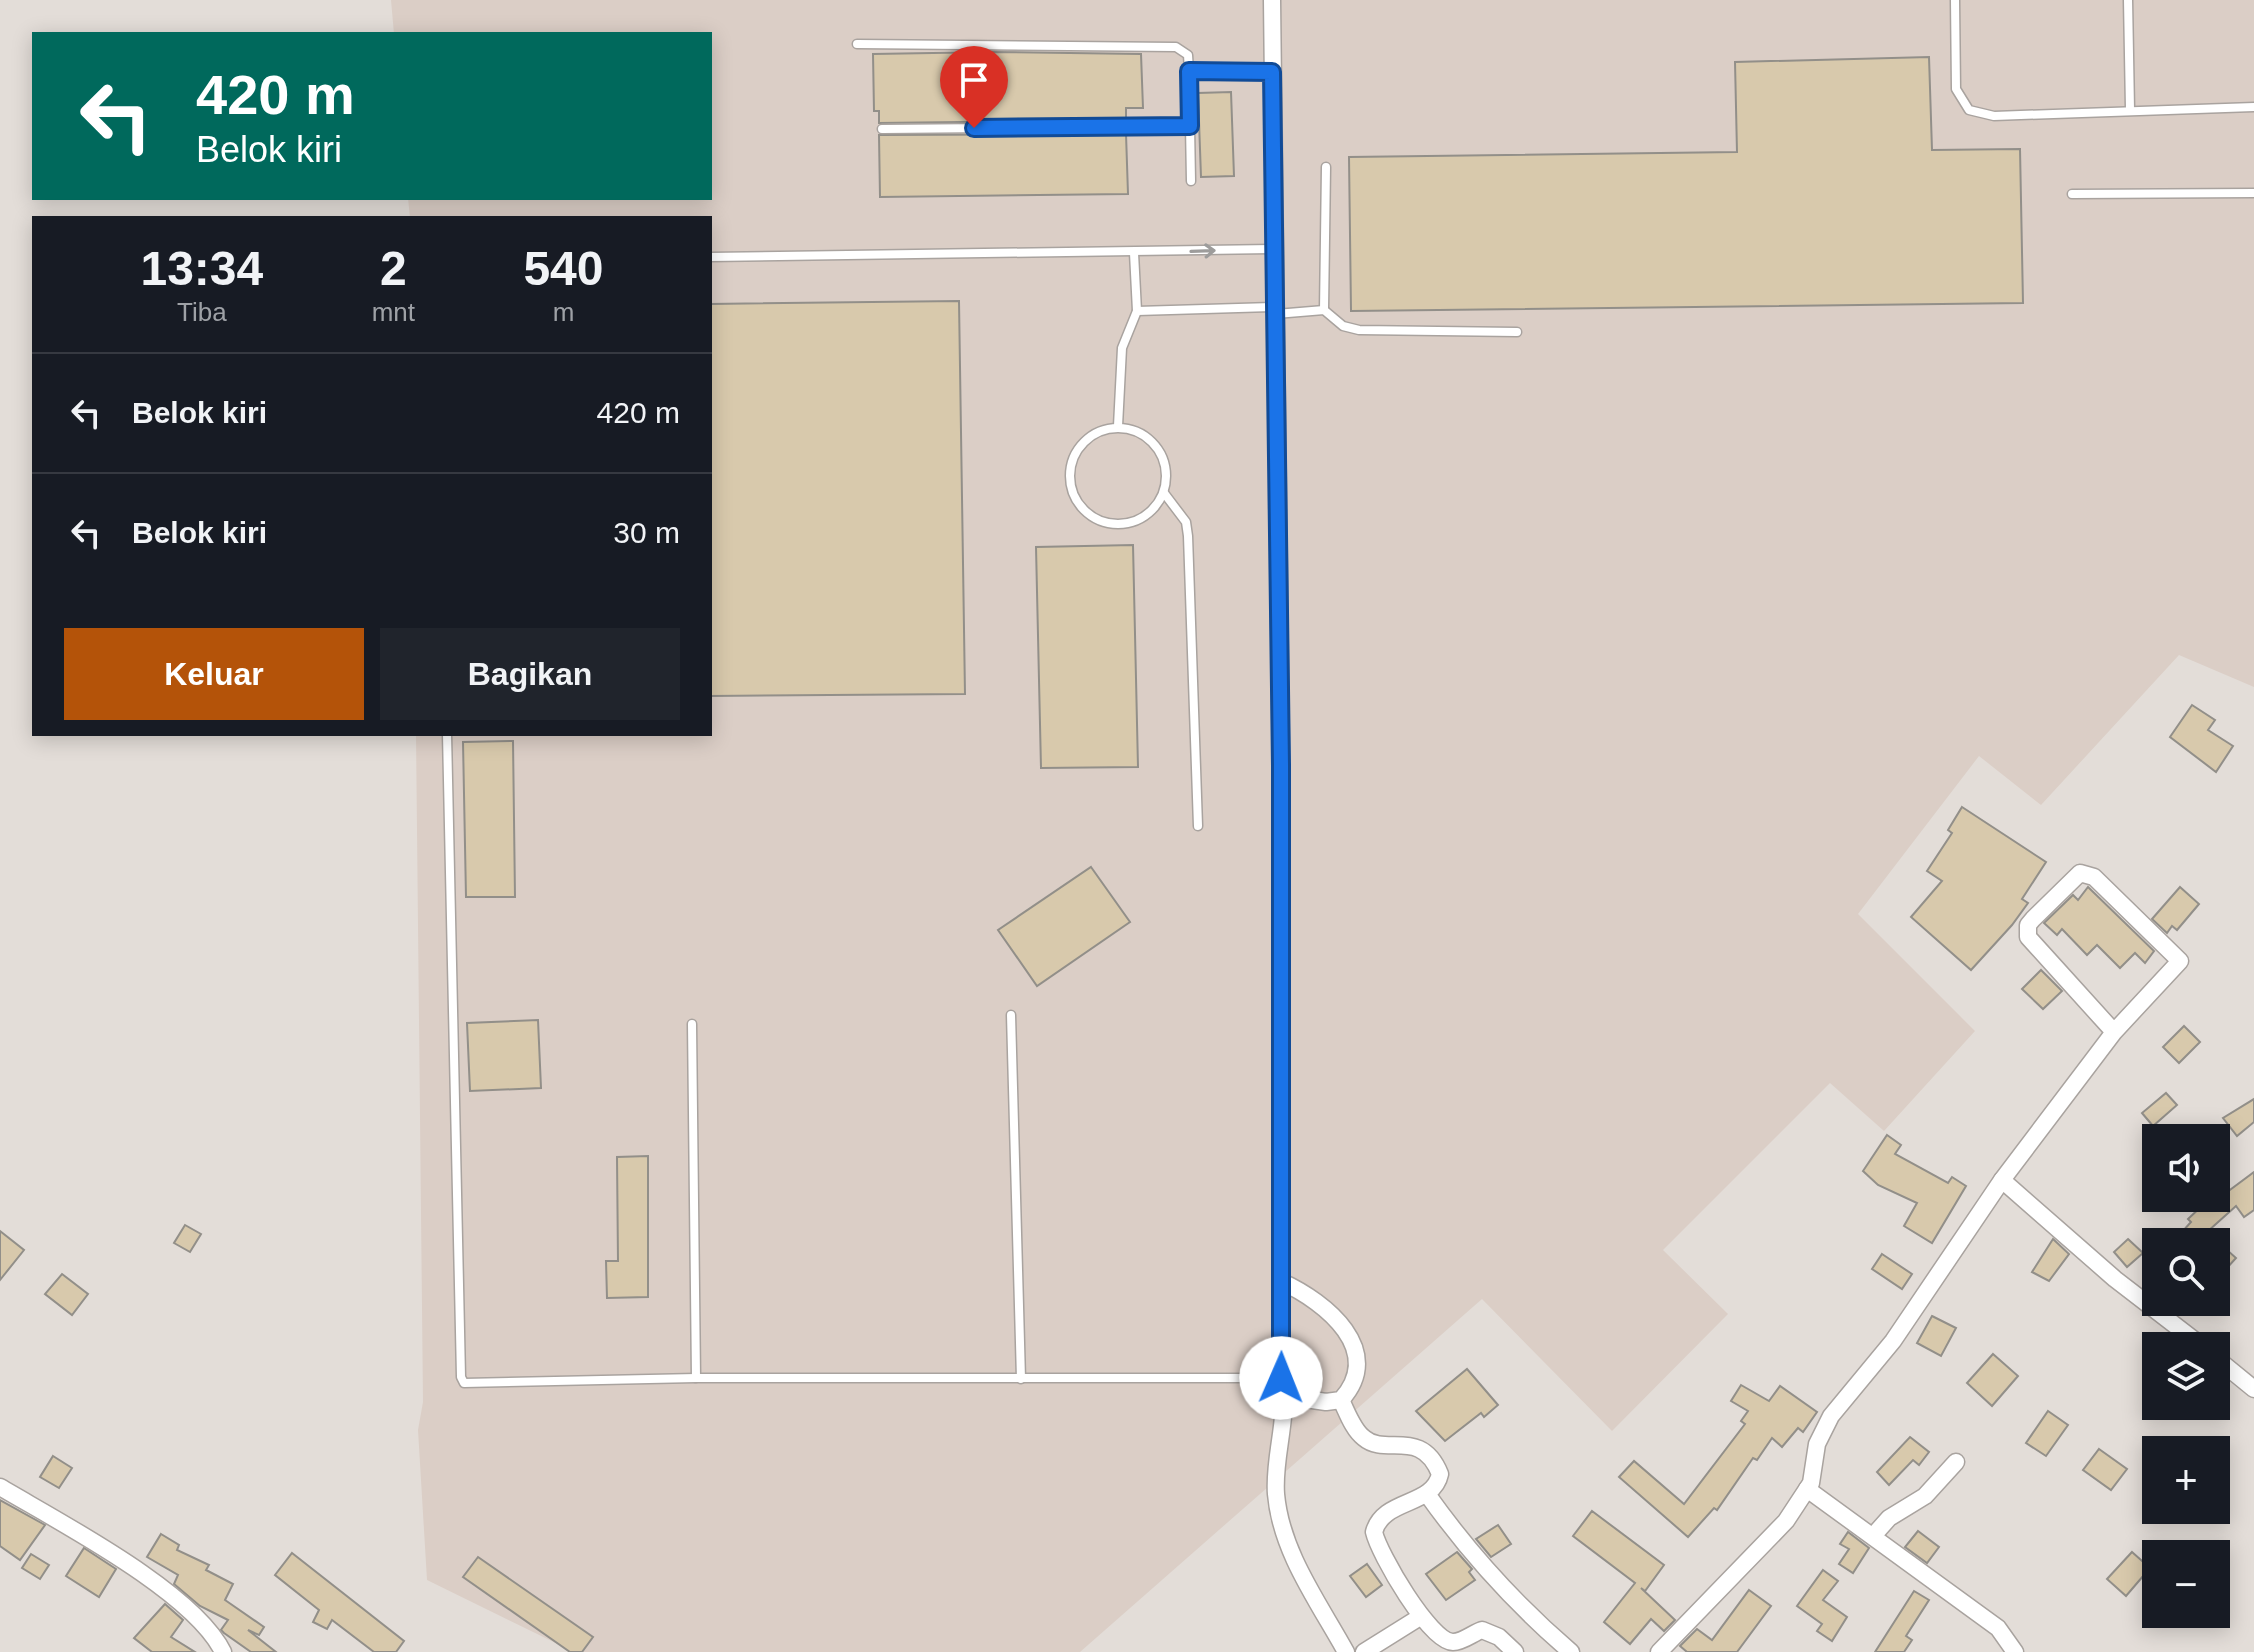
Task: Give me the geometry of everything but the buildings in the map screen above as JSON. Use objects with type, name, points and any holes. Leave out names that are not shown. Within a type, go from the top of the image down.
[{"type":"street","points":[[1272,0],[1281,1378],[1285,1396],[1276,1493],[1287,1545],[1346,1652]]},
{"type":"street","points":[[1659,1652],[1777,1530],[1807,1489],[1817,1444],[1831,1416],[1926,1295],[2002,1180],[2114,1032],[2180,961],[2094,877],[2080,873],[2028,925],[2028,937],[2114,1032]]},
{"type":"street","points":[[2002,1180],[2115,1279],[2184,1332]]},
{"type":"street","points":[[1282,1282],[1320,1304],[1347,1333],[1360,1369],[1355,1382],[1341,1400],[1326,1402],[1285,1396]]},
{"type":"street","points":[[2230,1369],[2254,1389]]},
{"type":"street","points":[[1341,1400],[1364,1439],[1378,1444],[1409,1445],[1425,1452],[1435,1462],[1440,1474],[1438,1483],[1427,1494],[1391,1509],[1377,1523],[1374,1532],[1420,1617],[1445,1640],[1454,1642],[1482,1630],[1499,1637],[1515,1652]]},
{"type":"street","points":[[1873,1536],[1889,1518],[1925,1496],[1956,1462]]},
{"type":"street","points":[[0,1487],[131,1565],[211,1630],[223,1652]]},
{"type":"street","points":[[1807,1489],[1998,1628],[2015,1652]]},
{"type":"street","points":[[1427,1494],[1476,1559],[1534,1620],[1571,1652]]},
{"type":"street","points":[[1364,1652],[1420,1617]]},
{"type":"lane","points":[[1955,0],[1956,89],[1969,110],[1994,116],[2254,107]]},
{"type":"lane","points":[[2128,0],[2130,109]]},
{"type":"lane","points":[[857,44],[1176,47],[1188,55],[1191,181]]},
{"type":"lane","points":[[1189,71],[1272,72]]},
{"type":"lane","points":[[882,129],[1190,126]]},
{"type":"lane","points":[[1324,310],[1326,167]]},
{"type":"lane","points":[[2072,194],[2254,193]]},
{"type":"lane","points":[[712,257],[1273,249]]},
{"type":"lane","points":[[1118,426],[1122,348],[1137,311],[1134,253]]},
{"type":"lane","points":[[1137,311],[1324,310],[1343,326],[1359,330],[1517,332]]},
{"type":"lane","points":[[1118,426],[1141,432],[1159,448],[1167,470],[1164,493],[1151,512],[1130,523],[1106,524],[1085,513],[1072,493],[1069,470],[1077,448],[1095,432],[1118,426]]},
{"type":"lane","points":[[1164,493],[1186,522],[1188,536],[1198,826]]},
{"type":"lane","points":[[447,736],[461,1377],[464,1383],[696,1378],[1281,1378]]},
{"type":"lane","points":[[1011,1015],[1021,1379]]},
{"type":"lane","points":[[692,1024],[696,1378]]},
{"type":"shaded area","points":[[391,0],[2254,0],[2254,687],[2179,655],[2041,805],[1979,756],[1858,914],[1975,1031],[1884,1131],[1830,1083],[1663,1250],[1728,1314],[1612,1431],[1482,1299],[1080,1652],[574,1652],[427,1580],[418,1430],[423,1402],[416,736],[712,736],[712,216],[410,216],[408,200],[712,200],[712,32],[394,32]]},
{"type":"route","points":[[974,128],[1190,126],[1189,71],[1272,72],[1281,765],[1281,1378]]}]
